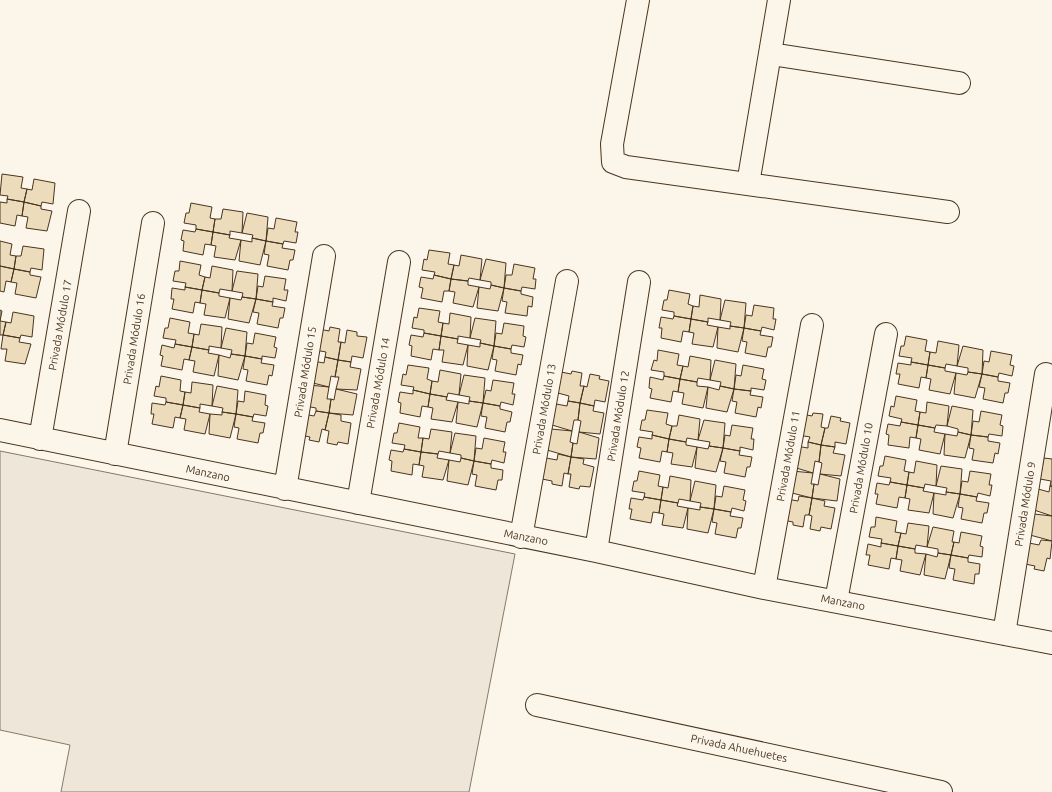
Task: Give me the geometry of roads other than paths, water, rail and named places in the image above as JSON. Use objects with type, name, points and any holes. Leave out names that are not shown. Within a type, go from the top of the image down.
[{"type":"street","points":[[638,0],[612,144],[613,162],[626,167],[948,212]]},
{"type":"street","points":[[748,184],[779,0]]},
{"type":"street","points":[[771,54],[959,83]]},
{"type":"street","name":"Privada Módulo 17","points":[[40,439],[79,211]]},
{"type":"street","name":"Privada Módulo 16","points":[[115,454],[153,223]]},
{"type":"street","name":"Privada Módulo 15","points":[[285,489],[324,256]]},
{"type":"street","name":"Privada Módulo 14","points":[[358,503],[399,262]]},
{"type":"street","name":"Privada Módulo 13","points":[[521,537],[567,281]]},
{"type":"street","name":"Privada Módulo 12","points":[[596,551],[639,282]]},
{"type":"street","name":"Privada Módulo 11","points":[[764,588],[812,325]]},
{"type":"street","name":"Privada Módulo 10","points":[[836,601],[886,334]]},
{"type":"street","name":"Privada Módulo 9","points":[[1004,634],[1046,374]]},
{"type":"street","name":"Manzano","points":[[0,430],[521,537],[596,551],[764,588],[1052,643]]},
{"type":"street","name":"Privada Ahuehuetes","points":[[537,705],[941,792]]}]
